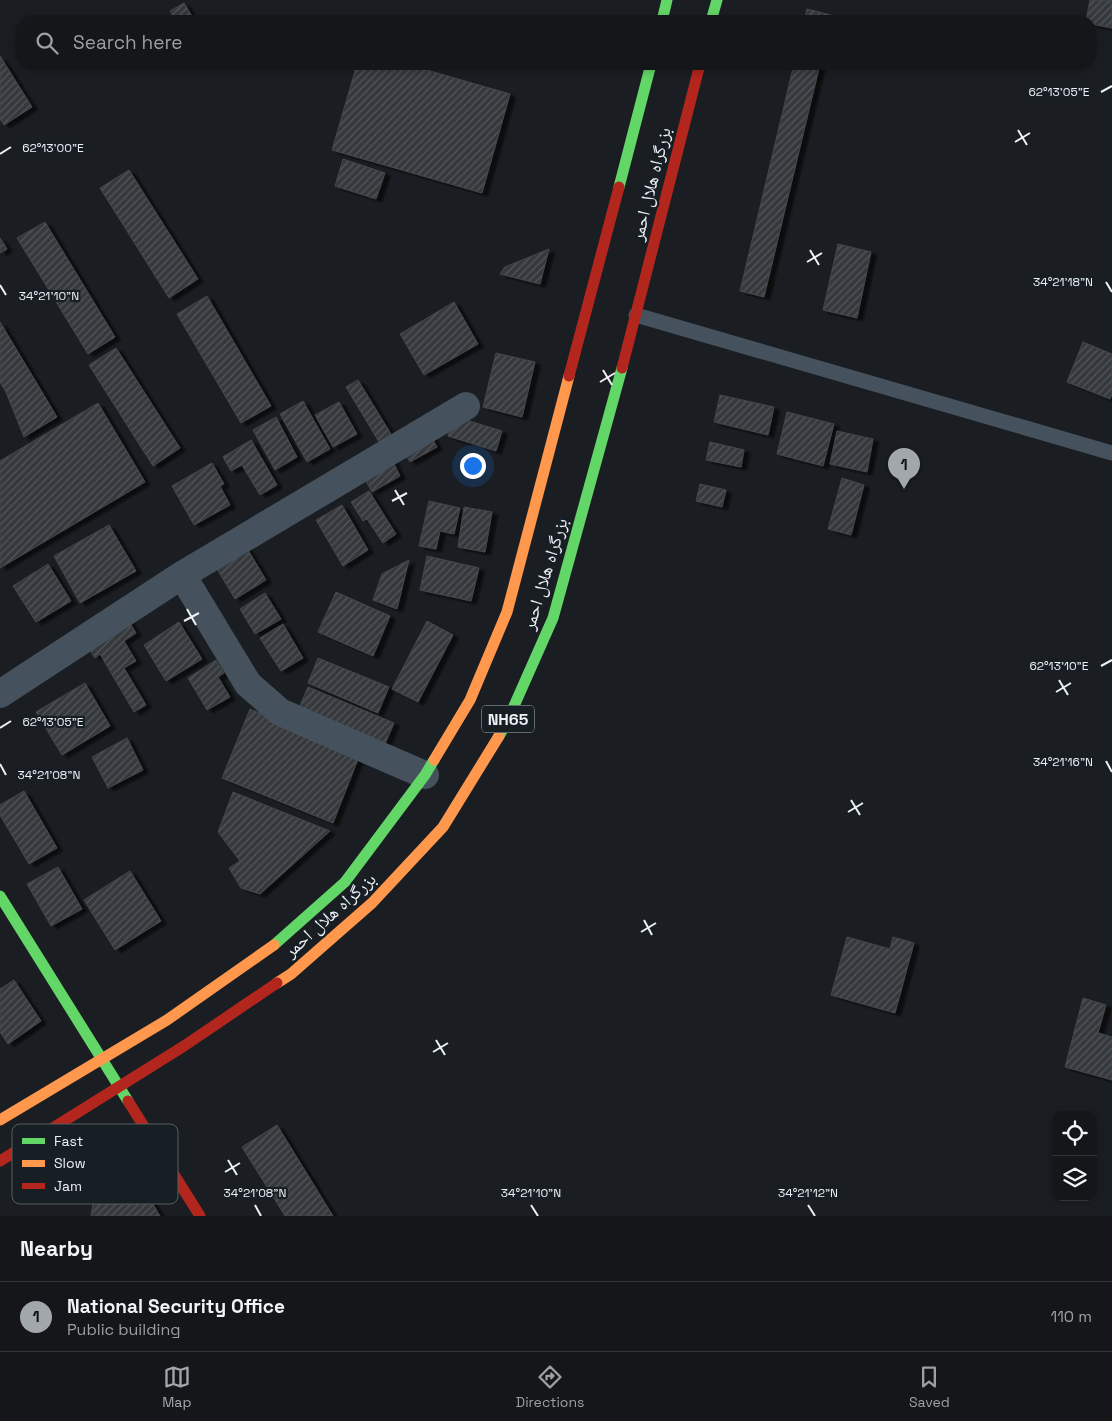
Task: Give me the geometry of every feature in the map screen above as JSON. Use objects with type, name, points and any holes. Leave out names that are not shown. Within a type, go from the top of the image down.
[{"type":"main road","points":[[663,15],[667,0]]},
{"type":"main road","points":[[713,15],[717,0]]},
{"type":"main road","name":"بزرگراه هلال احمر","points":[[0,1120],[167,1020],[271,948],[345,882],[425,775],[470,700],[507,612],[648,70]]},
{"type":"main road","name":"بزرگراه هلال احمر","points":[[58,1124],[184,1046],[291,974],[372,903],[443,827],[506,724],[553,618],[608,423],[698,70]]},
{"type":"main road","points":[[0,896],[141,1124]]},
{"type":"main road","name":"بزرگراه هلال احمر","points":[[0,1161],[12,1153]]},
{"type":"main road","points":[[178,1182],[200,1216]]},
{"type":"street","points":[[0,694],[182,576],[466,406]]},
{"type":"street","points":[[182,576],[248,684],[280,712],[425,775]]},
{"type":"lane","points":[[636,314],[1112,453]]},
{"type":"building","points":[[1090,0],[1112,0],[1112,28],[1097,25],[1097,15],[1087,15]]},
{"type":"building","points":[[184,3],[191,15],[172,15],[170,11]]},
{"type":"building","points":[[807,9],[831,15],[806,15]]},
{"type":"building","points":[[0,56],[32,107],[4,125],[0,119]]},
{"type":"building","points":[[355,70],[427,70],[510,94],[482,193],[332,150]]},
{"type":"building","points":[[793,70],[819,70],[764,297],[740,291]]},
{"type":"building","points":[[343,159],[385,173],[376,199],[335,186]]},
{"type":"building","points":[[129,170],[198,279],[169,298],[100,188]]},
{"type":"building","points":[[45,222],[115,337],[88,354],[17,238]]},
{"type":"building","points":[[0,238],[7,249],[0,253]]},
{"type":"building","points":[[838,244],[871,252],[857,318],[823,310]]},
{"type":"building","points":[[549,249],[540,284],[500,274],[505,267]]},
{"type":"building","points":[[207,296],[271,406],[241,423],[177,314]]},
{"type":"building","points":[[454,302],[478,344],[424,375],[400,334]]},
{"type":"building","points":[[0,322],[57,417],[24,437],[0,382]]},
{"type":"building","points":[[1083,342],[1112,354],[1112,394],[1110,399],[1067,382]]},
{"type":"building","points":[[116,348],[180,448],[153,466],[89,365]]},
{"type":"building","points":[[496,353],[535,362],[522,417],[483,407]]},
{"type":"building","points":[[358,380],[391,434],[379,442],[346,387]]},
{"type":"building","points":[[720,395],[774,407],[768,435],[714,422]]},
{"type":"building","points":[[303,401],[330,449],[307,462],[280,414]]},
{"type":"building","points":[[339,402],[357,434],[333,447],[315,415]]},
{"type":"building","points":[[98,403],[145,482],[0,568],[0,461]]},
{"type":"building","points":[[787,412],[834,424],[823,466],[777,454]]},
{"type":"building","points":[[453,416],[502,431],[496,451],[448,436]]},
{"type":"building","points":[[276,417],[297,457],[275,470],[253,430]]},
{"type":"building","points":[[428,431],[437,447],[410,462],[401,446]]},
{"type":"building","points":[[837,431],[873,439],[867,472],[830,464]]},
{"type":"building","points":[[251,440],[277,485],[260,495],[242,465],[231,471],[223,457]]},
{"type":"building","points":[[710,442],[744,450],[741,467],[706,460]]},
{"type":"building","points":[[391,458],[400,476],[372,492],[362,474]]},
{"type":"building","points":[[212,463],[224,484],[220,486],[230,505],[194,525],[172,486]]},
{"type":"building","points":[[842,478],[864,485],[851,535],[828,529]]},
{"type":"building","points":[[700,484],[726,490],[722,507],[696,501]]},
{"type":"building","points":[[369,491],[396,534],[383,543],[367,519],[363,521],[351,502]]},
{"type":"building","points":[[429,501],[460,508],[454,534],[440,531],[436,549],[419,546]]},
{"type":"building","points":[[342,505],[368,550],[343,566],[316,520]]},
{"type":"building","points":[[464,507],[492,512],[485,552],[458,547]]},
{"type":"building","points":[[109,525],[136,571],[80,603],[54,556]]},
{"type":"building","points":[[245,545],[266,580],[235,599],[214,564]]},
{"type":"building","points":[[427,556],[479,568],[471,601],[420,590]]},
{"type":"building","points":[[409,560],[397,609],[373,600],[382,574]]},
{"type":"building","points":[[48,564],[71,601],[36,622],[13,586]]},
{"type":"building","points":[[336,592],[390,616],[373,656],[318,632]]},
{"type":"building","points":[[265,593],[281,619],[255,634],[240,609]]},
{"type":"building","points":[[128,620],[136,633],[124,641],[136,661],[124,668],[146,705],[134,712],[100,654],[95,658],[86,644]]},
{"type":"building","points":[[427,621],[453,635],[418,702],[392,689]]},
{"type":"building","points":[[179,622],[202,659],[166,681],[144,645]]},
{"type":"building","points":[[283,624],[303,658],[281,671],[260,638]]},
{"type":"building","points":[[318,658],[389,687],[378,713],[308,683]]},
{"type":"building","points":[[216,660],[224,673],[218,677],[230,697],[207,710],[188,678]]},
{"type":"building","points":[[85,683],[110,726],[62,755],[36,712]]},
{"type":"building","points":[[308,687],[394,723],[382,751],[296,715]]},
{"type":"building","points":[[250,709],[360,754],[333,823],[222,778]]},
{"type":"building","points":[[127,738],[143,770],[108,788],[92,757]]},
{"type":"building","points":[[24,791],[57,848],[29,864],[0,815],[0,805]]},
{"type":"building","points":[[233,792],[330,831],[260,894],[241,888],[229,868],[240,861],[218,832]]},
{"type":"building","points":[[58,867],[82,909],[51,926],[27,884]]},
{"type":"building","points":[[130,871],[161,921],[115,950],[84,900]]},
{"type":"building","points":[[847,937],[890,949],[893,937],[914,943],[895,1013],[831,995]]},
{"type":"building","points":[[14,980],[41,1021],[8,1044],[0,1032],[0,989]]},
{"type":"building","points":[[1083,998],[1106,1005],[1098,1033],[1112,1037],[1112,1080],[1065,1067]]},
{"type":"building","points":[[277,1125],[333,1216],[285,1216],[242,1147]]},
{"type":"building","points":[[93,1204],[153,1204],[160,1216],[91,1216]]},
{"type":"traffic: fast","points":[[663,15],[667,0]]},
{"type":"traffic: fast","points":[[713,15],[717,0]]},
{"type":"traffic: fast","points":[[619,187],[649,70]]},
{"type":"traffic: fast","points":[[499,736],[553,618],[622,368]]},
{"type":"traffic: fast","points":[[274,945],[345,882],[425,775],[434,760]]},
{"type":"traffic: fast","points":[[0,896],[128,1101]]},
{"type":"traffic: slow","points":[[434,760],[470,700],[507,612],[569,376]]},
{"type":"traffic: slow","points":[[277,983],[291,974],[372,903],[443,827],[499,736]]},
{"type":"traffic: slow","points":[[0,1120],[167,1020],[274,945]]},
{"type":"traffic: jam","points":[[622,368],[698,70]]},
{"type":"traffic: jam","points":[[569,376],[619,187]]},
{"type":"traffic: jam","points":[[59,1124],[184,1046],[277,983]]},
{"type":"traffic: jam","points":[[128,1101],[142,1124]]},
{"type":"traffic: jam","points":[[0,1161],[12,1154]]},
{"type":"traffic: jam","points":[[178,1181],[200,1216]]},
{"type":"place","name":"National Security Office","points":[[904,489]]}]
